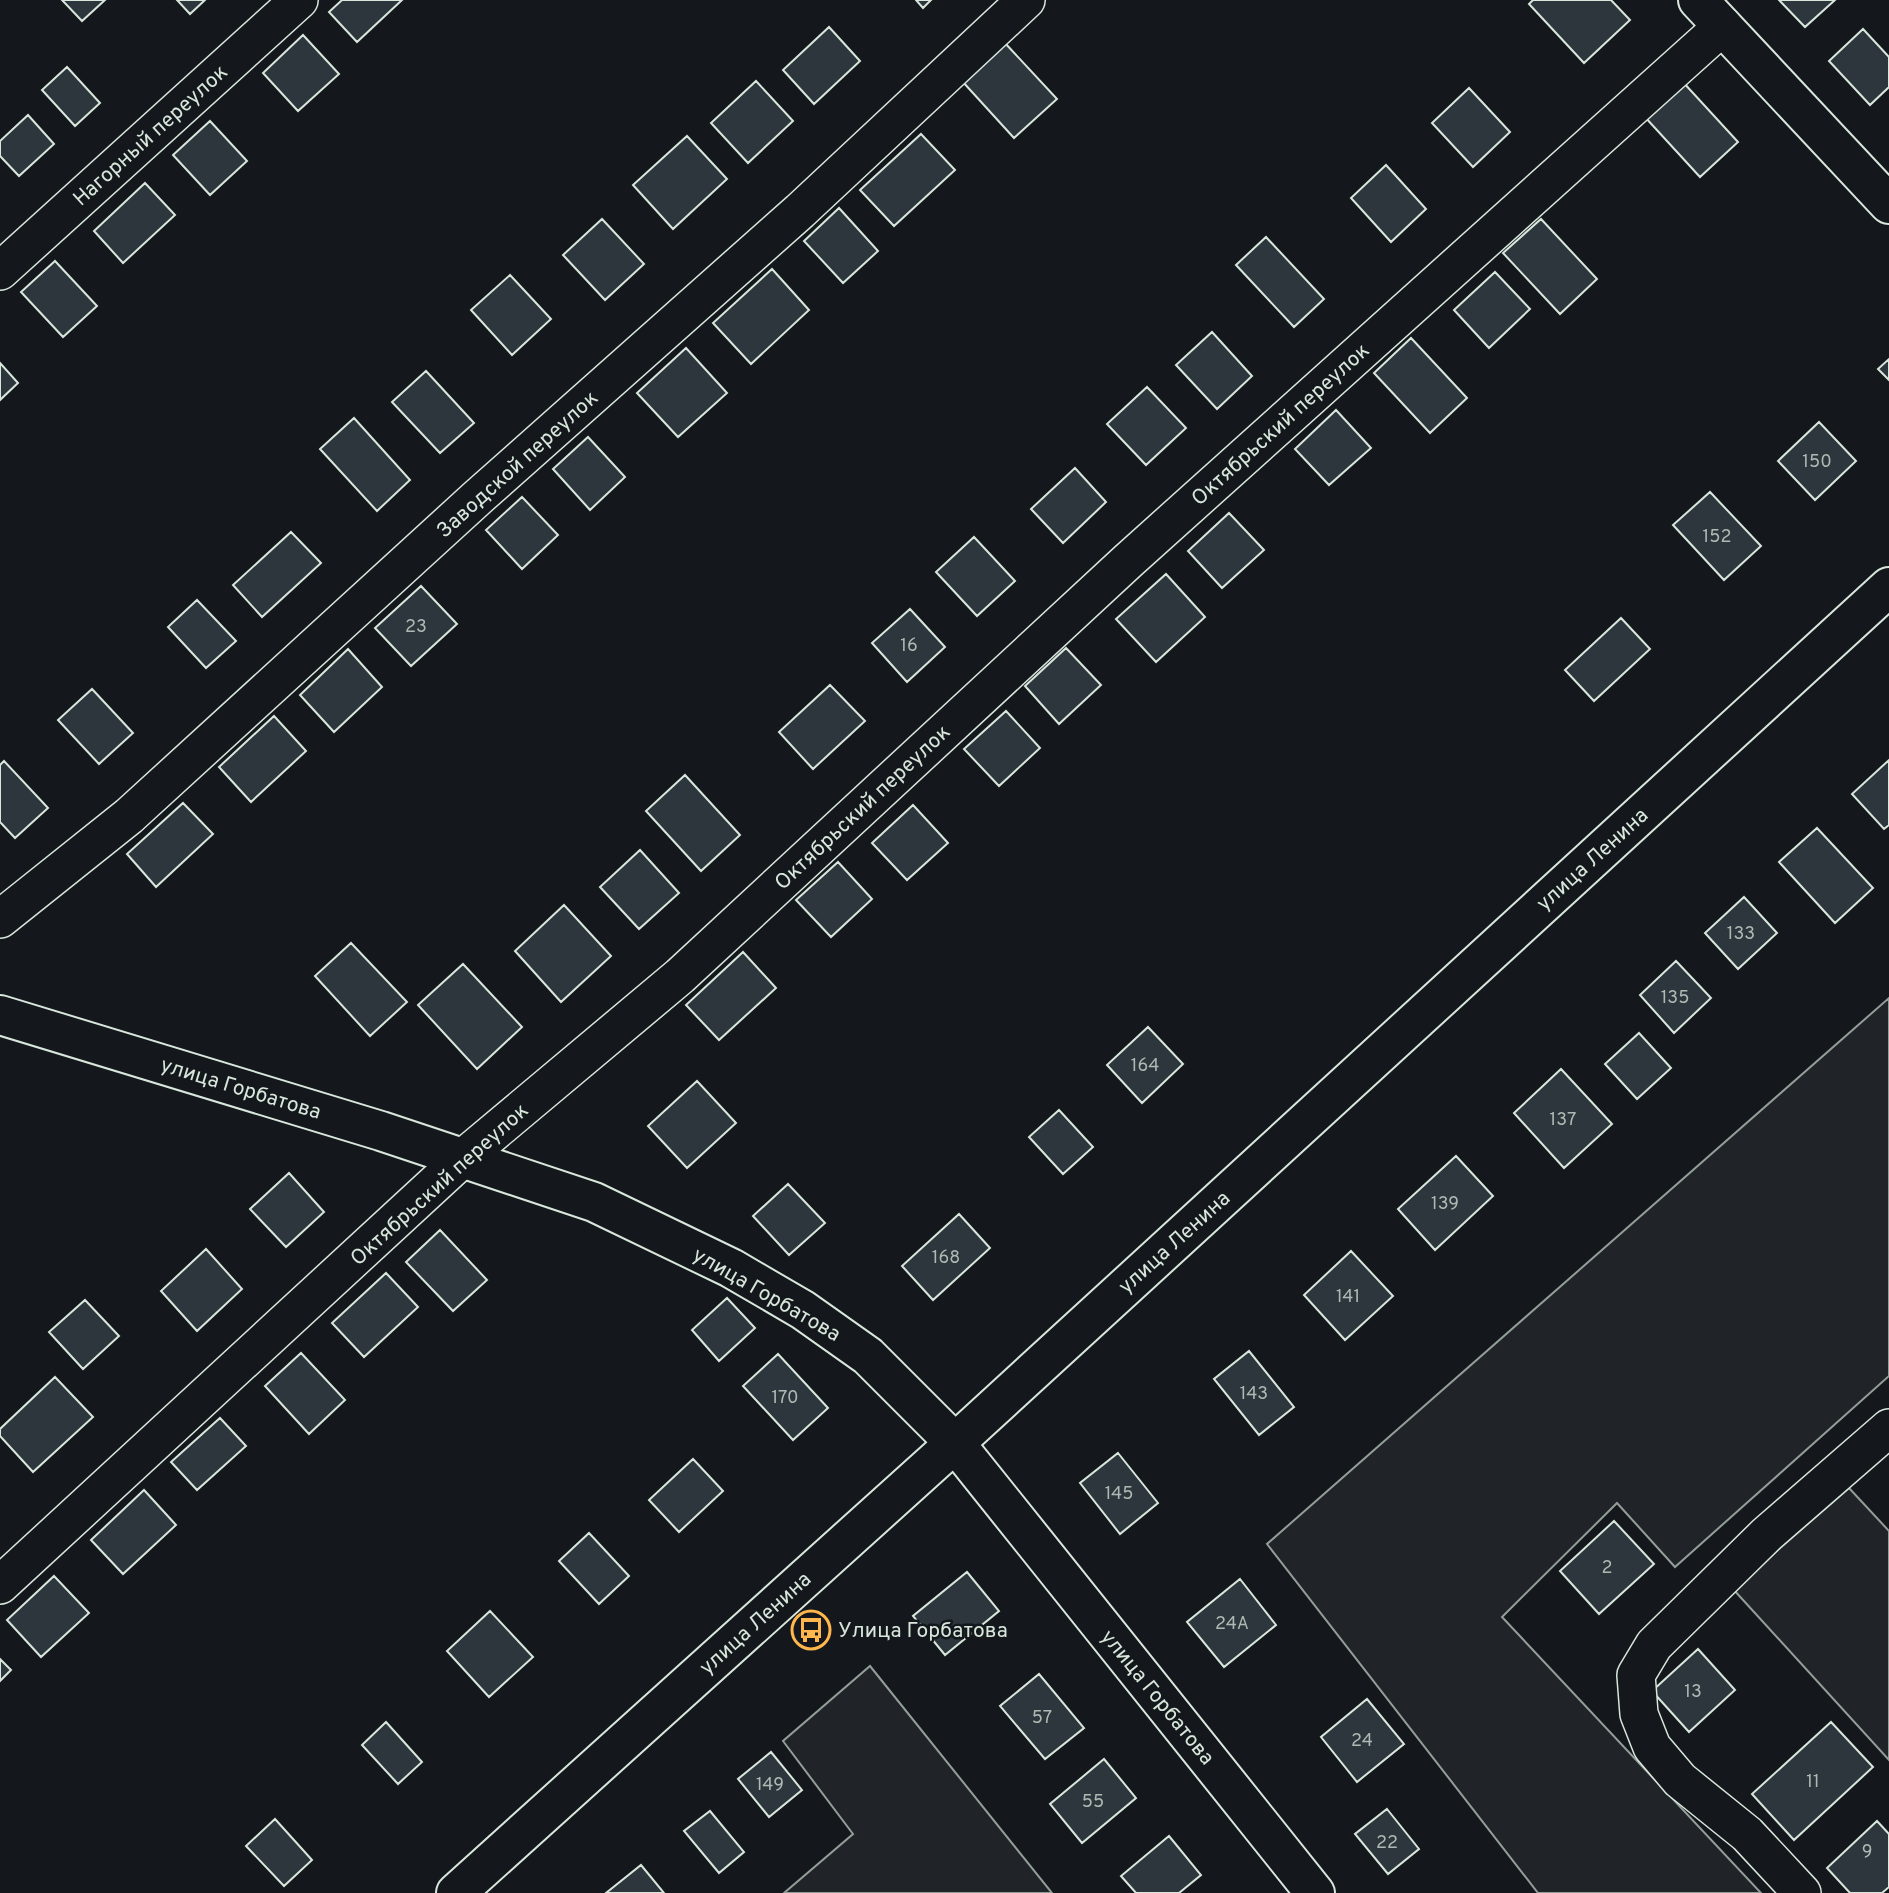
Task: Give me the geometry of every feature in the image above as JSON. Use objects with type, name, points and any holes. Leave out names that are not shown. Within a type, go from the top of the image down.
[{"type":"main road","points":[[1710,13],[1889,204]]},
{"type":"main road","name":"улица Ленина","points":[[456,1893],[955,1443],[1889,587]]},
{"type":"main road","name":"улица Горбатова","points":[[0,1015],[463,1158],[594,1202],[731,1268],[803,1310],[868,1356],[955,1443],[1315,1893]]},
{"type":"street","name":"Нагорный переулок","points":[[0,271],[299,0]]},
{"type":"street","name":"Заводской переулок","points":[[0,919],[129,816],[477,498],[800,211],[1026,0]]},
{"type":"street","name":"Октябрьский переулок","points":[[0,1585],[463,1158],[680,976],[1128,561],[1710,13]]},
{"type":"street","points":[[1802,1893],[1747,1834],[1680,1780],[1653,1747],[1639,1714],[1636,1675],[1654,1645],[1767,1534],[1889,1428]]},
{"type":"shaded area","points":[[1889,998],[1889,1376],[1675,1567],[1617,1503],[1502,1617],[1761,1893],[1538,1893],[1267,1544]]},
{"type":"shaded area","points":[[1849,1488],[1889,1531],[1889,1760],[1733,1589]]},
{"type":"shaded area","points":[[870,1666],[1052,1893],[784,1893],[853,1834],[783,1741]]},
{"type":"building","points":[[62,0],[105,0],[82,21]]},
{"type":"building","points":[[177,0],[205,0],[190,14]]},
{"type":"building","points":[[342,0],[402,0],[357,42],[329,12]]},
{"type":"building","points":[[916,0],[931,0],[923,8]]},
{"type":"building","points":[[1533,0],[1611,0],[1630,20],[1584,63],[1529,4]]},
{"type":"building","points":[[1779,0],[1835,0],[1805,27]]},
{"type":"building","points":[[829,27],[860,61],[814,104],[783,70]]},
{"type":"building","points":[[1863,29],[1889,57],[1889,87],[1870,105],[1829,61]]},
{"type":"building","points":[[303,35],[339,74],[298,111],[263,73]]},
{"type":"building","points":[[1004,42],[1057,99],[1014,138],[962,81]]},
{"type":"building","points":[[67,67],[100,103],[75,126],[42,90]]},
{"type":"building","points":[[756,81],[793,121],[748,163],[711,123]]},
{"type":"building","points":[[1682,81],[1738,142],[1700,177],[1644,116]]},
{"type":"building","points":[[1469,88],[1510,132],[1473,167],[1432,123]]},
{"type":"building","points":[[28,115],[54,144],[19,176],[0,156],[0,141]]},
{"type":"building","points":[[210,121],[247,161],[210,195],[173,155]]},
{"type":"building","points":[[921,134],[955,170],[894,226],[860,190]]},
{"type":"building","points":[[687,136],[727,179],[673,229],[633,185]]},
{"type":"building","points":[[1386,165],[1426,209],[1391,242],[1351,198]]},
{"type":"building","points":[[145,183],[175,215],[123,263],[94,231]]},
{"type":"building","points":[[839,208],[878,251],[843,283],[804,241]]},
{"type":"building","points":[[602,219],[644,264],[605,300],[563,255]]},
{"type":"building","points":[[1541,219],[1597,279],[1560,314],[1503,253]]},
{"type":"building","points":[[1266,237],[1324,299],[1294,327],[1236,265]]},
{"type":"building","points":[[55,261],[97,306],[63,337],[21,292]]},
{"type":"building","points":[[772,269],[809,310],[751,364],[713,323]]},
{"type":"building","points":[[1495,272],[1530,309],[1489,348],[1454,310]]},
{"type":"building","points":[[510,275],[551,319],[512,355],[471,310]]},
{"type":"building","points":[[1212,332],[1252,376],[1217,409],[1176,365]]},
{"type":"building","points":[[1411,338],[1467,398],[1430,433],[1374,373]]},
{"type":"building","points":[[686,348],[727,393],[678,437],[637,393]]},
{"type":"building","points":[[1889,359],[1889,380],[1878,369]]},
{"type":"building","points":[[0,363],[18,383],[0,400]]},
{"type":"building","points":[[426,371],[474,423],[440,453],[392,402]]},
{"type":"building","points":[[1147,387],[1186,428],[1146,465],[1107,424]]},
{"type":"building","points":[[1336,410],[1371,448],[1329,485],[1295,449]]},
{"type":"building","points":[[354,418],[410,480],[377,511],[320,449]]},
{"type":"building","points":[[1819,422],[1856,461],[1815,500],[1778,461]]},
{"type":"building","points":[[588,437],[625,477],[590,510],[553,469]]},
{"type":"building","points":[[1075,468],[1106,502],[1063,543],[1031,509]]},
{"type":"building","points":[[1710,492],[1761,546],[1724,580],[1673,525]]},
{"type":"building","points":[[522,497],[558,535],[522,569],[486,530]]},
{"type":"building","points":[[1229,513],[1264,550],[1222,588],[1188,551]]},
{"type":"building","points":[[291,532],[321,563],[262,617],[233,585]]},
{"type":"building","points":[[974,537],[1015,581],[977,616],[936,572]]},
{"type":"building","points":[[1166,574],[1205,617],[1156,662],[1116,619]]},
{"type":"building","points":[[421,586],[457,624],[411,666],[375,628]]},
{"type":"building","points":[[197,600],[236,641],[206,668],[168,627]]},
{"type":"building","points":[[910,609],[945,647],[907,682],[872,643]]},
{"type":"building","points":[[1621,618],[1650,649],[1594,701],[1565,670]]},
{"type":"building","points":[[1066,648],[1101,685],[1059,724],[1025,686]]},
{"type":"building","points":[[348,649],[382,687],[334,732],[300,695]]},
{"type":"building","points":[[830,685],[865,721],[813,769],[779,732]]},
{"type":"building","points":[[92,689],[133,733],[99,764],[58,720]]},
{"type":"building","points":[[1006,711],[1040,748],[999,786],[964,749]]},
{"type":"building","points":[[274,716],[306,751],[251,802],[219,767]]},
{"type":"building","points":[[1889,760],[1889,825],[1884,829],[1852,794]]},
{"type":"building","points":[[4,761],[48,808],[15,838],[0,822],[0,765]]},
{"type":"building","points":[[685,775],[740,835],[701,871],[646,811]]},
{"type":"building","points":[[183,803],[213,834],[156,887],[127,854]]},
{"type":"building","points":[[913,805],[948,843],[907,880],[872,843]]},
{"type":"building","points":[[1817,828],[1873,888],[1835,923],[1779,862]]},
{"type":"building","points":[[640,850],[679,893],[639,929],[600,887]]},
{"type":"building","points":[[838,862],[872,899],[831,937],[796,900]]},
{"type":"building","points":[[1744,897],[1777,933],[1738,969],[1705,933]]},
{"type":"building","points":[[564,905],[611,956],[561,1002],[515,951]]},
{"type":"building","points":[[351,943],[407,1002],[370,1036],[315,976]]},
{"type":"building","points":[[743,952],[776,988],[719,1040],[686,1005]]},
{"type":"building","points":[[1676,961],[1711,998],[1674,1033],[1640,995]]},
{"type":"building","points":[[463,964],[522,1027],[477,1069],[418,1005]]},
{"type":"building","points":[[1148,1027],[1183,1064],[1142,1103],[1107,1065]]},
{"type":"building","points":[[1639,1033],[1671,1068],[1637,1099],[1605,1064]]},
{"type":"building","points":[[1561,1069],[1612,1124],[1564,1168],[1514,1113]]},
{"type":"building","points":[[697,1081],[736,1123],[687,1168],[648,1126]]},
{"type":"building","points":[[1059,1110],[1093,1147],[1063,1174],[1029,1137]]},
{"type":"building","points":[[1456,1156],[1493,1196],[1435,1250],[1398,1209]]},
{"type":"building","points":[[289,1173],[324,1212],[286,1247],[250,1209]]},
{"type":"building","points":[[788,1184],[825,1223],[789,1255],[753,1216]]},
{"type":"building","points":[[959,1214],[990,1248],[933,1300],[902,1266]]},
{"type":"building","points":[[440,1230],[487,1280],[453,1311],[406,1262]]},
{"type":"building","points":[[206,1249],[242,1289],[197,1331],[161,1291]]},
{"type":"building","points":[[1351,1251],[1393,1296],[1345,1340],[1304,1295]]},
{"type":"building","points":[[386,1273],[418,1307],[364,1357],[332,1323]]},
{"type":"building","points":[[727,1298],[755,1328],[719,1361],[692,1330]]},
{"type":"building","points":[[85,1300],[119,1336],[83,1369],[49,1332]]},
{"type":"building","points":[[1249,1351],[1294,1407],[1259,1435],[1214,1379]]},
{"type":"building","points":[[301,1353],[345,1400],[309,1434],[265,1386]]},
{"type":"building","points":[[778,1354],[828,1408],[793,1440],[743,1386]]},
{"type":"building","points":[[55,1377],[93,1417],[33,1472],[0,1436],[0,1429]]},
{"type":"building","points":[[220,1418],[246,1446],[197,1490],[171,1462]]},
{"type":"building","points":[[1118,1453],[1158,1503],[1120,1534],[1080,1483]]},
{"type":"building","points":[[693,1459],[723,1491],[679,1532],[649,1500]]},
{"type":"building","points":[[144,1490],[176,1525],[123,1574],[91,1540]]},
{"type":"building","points":[[1614,1521],[1654,1564],[1599,1614],[1560,1571]]},
{"type":"building","points":[[589,1533],[629,1576],[599,1604],[559,1561]]},
{"type":"building","points":[[967,1572],[999,1611],[945,1655],[913,1616]]},
{"type":"building","points":[[54,1576],[89,1613],[41,1657],[7,1620]]},
{"type":"building","points":[[1240,1579],[1276,1625],[1224,1667],[1187,1622]]},
{"type":"building","points":[[490,1611],[533,1657],[489,1697],[447,1651]]},
{"type":"building","points":[[1698,1649],[1735,1690],[1689,1732],[1652,1691]]},
{"type":"building","points":[[0,1659],[11,1670],[0,1681]]},
{"type":"building","points":[[1039,1674],[1084,1728],[1045,1759],[1000,1706]]},
{"type":"building","points":[[1367,1699],[1404,1744],[1357,1782],[1321,1737]]},
{"type":"building","points":[[386,1722],[422,1762],[398,1784],[362,1745]]},
{"type":"building","points":[[1831,1722],[1873,1767],[1794,1840],[1752,1794]]},
{"type":"building","points":[[771,1752],[802,1790],[769,1817],[738,1779]]},
{"type":"building","points":[[1104,1759],[1136,1798],[1082,1843],[1050,1804]]},
{"type":"building","points":[[1387,1809],[1419,1849],[1388,1874],[1355,1834]]},
{"type":"building","points":[[710,1811],[744,1852],[719,1873],[684,1831]]},
{"type":"building","points":[[275,1819],[312,1860],[284,1886],[246,1846]]},
{"type":"building","points":[[1877,1821],[1889,1834],[1889,1887],[1882,1893],[1850,1893],[1827,1868]]},
{"type":"building","points":[[1169,1836],[1201,1875],[1179,1893],[1136,1893],[1121,1876]]},
{"type":"building","points":[[641,1865],[664,1893],[606,1893]]},
{"type":"place","name":"Улица Горбатова","points":[[811,1630]]}]
